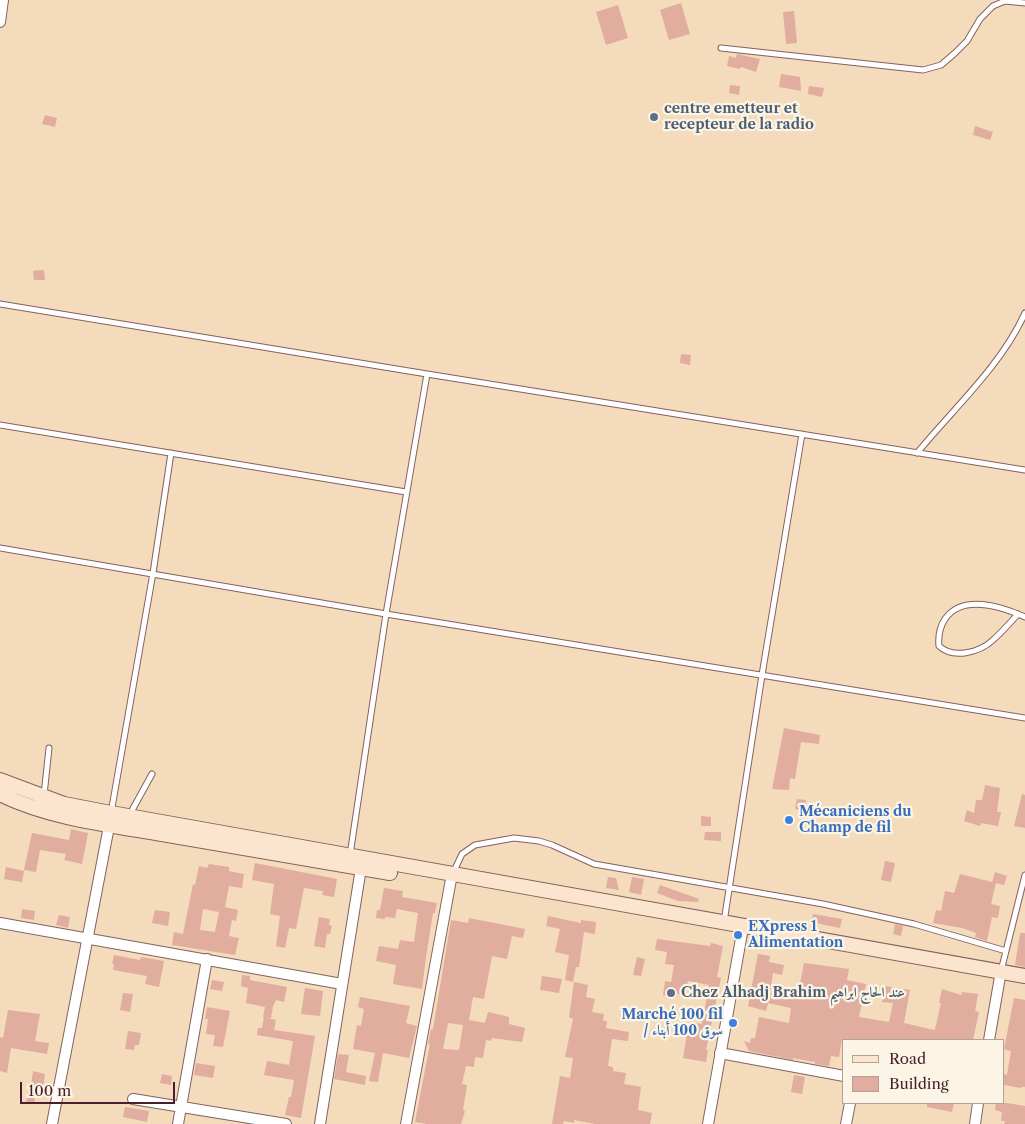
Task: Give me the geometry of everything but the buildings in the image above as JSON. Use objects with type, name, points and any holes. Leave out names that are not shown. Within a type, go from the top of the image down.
[{"type":"street","points":[[0,22],[4,0]]},
{"type":"street","points":[[0,780],[44,798],[110,819],[128,817],[350,856],[451,879],[742,933],[1000,976],[1025,976]]},
{"type":"street","points":[[0,794],[25,805],[49,812],[110,819],[361,868],[451,879],[724,922],[1000,976],[1025,984]]},
{"type":"street","points":[[52,1124],[110,819]]},
{"type":"street","points":[[320,1124],[361,868]]},
{"type":"street","points":[[406,1124],[451,879]]},
{"type":"street","points":[[0,923],[342,984]]},
{"type":"street","points":[[708,1124],[742,933]]},
{"type":"street","points":[[178,1124],[207,959]]},
{"type":"street","points":[[989,1039],[1000,976]]},
{"type":"street","points":[[720,1053],[842,1076]]},
{"type":"street","points":[[133,1099],[286,1124]]},
{"type":"street","points":[[846,1124],[850,1104]]},
{"type":"street","points":[[975,1124],[978,1104]]},
{"type":"lane","points":[[721,48],[923,70],[941,65],[955,53],[967,41],[980,19],[993,6],[1005,1],[1025,3]]},
{"type":"lane","points":[[0,304],[1025,470]]},
{"type":"lane","points":[[917,452],[990,369],[1020,324],[1025,313]]},
{"type":"lane","points":[[350,856],[386,614],[427,374]]},
{"type":"lane","points":[[0,425],[406,492]]},
{"type":"lane","points":[[724,922],[802,434]]},
{"type":"lane","points":[[110,819],[171,453]]},
{"type":"lane","points":[[0,548],[386,614],[1025,718]]},
{"type":"lane","points":[[1018,614],[992,641],[980,649],[953,654],[944,651],[939,646],[938,636],[942,623],[949,613],[963,606],[981,605],[1004,608],[1018,614],[1025,617]]},
{"type":"lane","points":[[44,798],[49,748]]},
{"type":"lane","points":[[128,817],[152,774]]},
{"type":"lane","points":[[451,879],[462,854],[468,848],[514,838],[539,841],[552,845],[585,862],[729,889],[824,904],[914,924],[1006,951]]},
{"type":"lane","points":[[1000,976],[1025,875]]},
{"type":"place","name":"centre emetteur et recepteur de la radio","points":[[654,117]]},
{"type":"place","name":"Mécaniciens du Champ de fil","points":[[789,820]]},
{"type":"place","name":"EXpress 1 Alimentation","points":[[738,935]]},
{"type":"place","name":"Chez Alhadj Brahim عند الحاج ابراهيم","points":[[671,993]]},
{"type":"place","name":"Marché 100 fil / سوق 100 أبناء","points":[[733,1023]]}]
